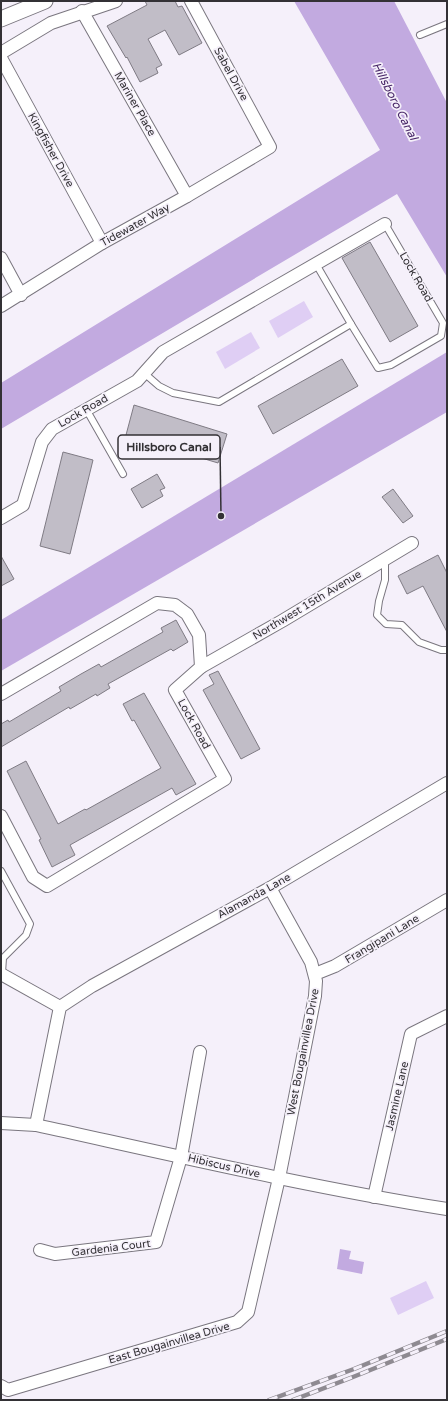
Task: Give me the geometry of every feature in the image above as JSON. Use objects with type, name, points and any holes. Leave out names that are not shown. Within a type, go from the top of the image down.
[{"type":"street","points":[[1,18],[45,1]]},
{"type":"street","points":[[1,53],[51,23],[82,11],[116,1]]},
{"type":"street","name":"Sabel Drive","points":[[191,1],[270,146]]},
{"type":"street","name":"Mariner Place","points":[[82,11],[187,196]]},
{"type":"street","name":"Kingfisher Drive","points":[[1,58],[102,243]]},
{"type":"street","name":"Tidewater Way","points":[[1,306],[21,295],[102,243],[187,196],[270,146]]},
{"type":"street","name":"Lock Road","points":[[1,518],[23,505],[42,442],[52,429],[137,381],[163,352],[385,224]]},
{"type":"street","points":[[1,258],[21,295]]},
{"type":"street","name":"Northwest 15th Avenue","points":[[201,667],[412,543]]},
{"type":"street","points":[[1,694],[157,603],[175,605],[187,614],[199,635],[201,667]]},
{"type":"street","name":"Lock Road","points":[[1,816],[33,876],[47,886],[225,779],[175,690],[201,667]]},
{"type":"street","name":"Alamanda Lane","points":[[60,1007],[92,986],[270,888],[447,783]]},
{"type":"street","name":"West Bougainvillea Drive","points":[[270,888],[311,962],[315,974],[315,996],[278,1178]]},
{"type":"street","name":"Frangipani Lane","points":[[315,974],[335,966],[447,900]]},
{"type":"street","points":[[1,974],[60,1007],[36,1125]]},
{"type":"street","name":"Jasmine Lane","points":[[374,1197],[411,1034],[447,1016]]},
{"type":"street","name":"Gardenia Court","points":[[40,1250],[55,1254],[156,1242],[181,1157],[200,1052]]},
{"type":"street","name":"Hibiscus Drive","points":[[1,1123],[36,1125],[278,1178],[374,1197],[447,1208]]},
{"type":"street","name":"East Bougainvillea Drive","points":[[1,1386],[8,1390],[237,1322],[248,1312],[278,1178]]},
{"type":"lane","points":[[420,35],[447,24]]},
{"type":"lane","name":"Lock Road","points":[[316,264],[378,368],[391,365],[441,336],[443,323],[385,224]]},
{"type":"lane","points":[[144,373],[159,386],[173,393],[220,402],[351,324]]},
{"type":"lane","points":[[86,410],[123,474]]},
{"type":"lane","points":[[385,559],[384,580],[379,601],[378,615],[386,624],[402,625],[419,642],[441,650],[447,650]]},
{"type":"lane","points":[[1,871],[30,924],[26,935],[2,959],[1,974]]},
{"type":"shaded area","points":[[304,301],[313,317],[278,338],[269,321]]},
{"type":"shaded area","points":[[251,332],[260,348],[225,369],[216,352]]},
{"type":"shaded area","points":[[426,1281],[434,1298],[398,1315],[390,1298]]},
{"type":"water","name":"Hillsboro Canal","points":[[294,1],[394,1],[447,103],[447,277],[397,194],[1,429],[1,383],[380,150]]},
{"type":"water","points":[[447,352],[447,412],[1,671],[1,620]]},
{"type":"water","points":[[340,1249],[351,1251],[349,1259],[364,1262],[362,1274],[337,1269]]},
{"type":"building","points":[[145,1],[175,1],[178,7],[182,6],[202,43],[179,55],[165,30],[148,39],[162,65],[156,68],[158,73],[140,82],[127,57],[126,58],[107,26],[147,5]]},
{"type":"building","points":[[370,242],[418,326],[390,342],[342,258]]},
{"type":"building","points":[[342,359],[358,386],[273,434],[258,406]]},
{"type":"building","points":[[134,405],[227,434],[218,463],[126,435]]},
{"type":"building","points":[[63,452],[93,460],[70,554],[40,546]]},
{"type":"building","points":[[157,474],[165,488],[160,490],[163,496],[142,508],[131,489]]},
{"type":"building","points":[[393,489],[413,516],[403,523],[382,497]]},
{"type":"building","points":[[438,555],[447,573],[447,632],[423,586],[407,594],[398,576]]},
{"type":"building","points":[[1,556],[14,579],[1,586]]},
{"type":"building","points":[[176,620],[188,642],[173,651],[171,649],[108,684],[110,688],[97,696],[96,694],[70,709],[69,707],[1,747],[1,724],[8,720],[9,722],[61,691],[59,687],[81,674],[99,664],[101,667],[163,632],[161,628]]},
{"type":"building","points":[[218,671],[260,749],[241,759],[203,690],[214,684],[209,675]]},
{"type":"building","points":[[144,693],[196,784],[176,795],[172,788],[70,845],[75,855],[52,867],[39,840],[41,839],[7,771],[26,761],[58,824],[161,768],[134,720],[132,721],[123,704]]},
{"type":"railway","points":[[269,1400],[354,1369],[447,1331]]},
{"type":"railway","points":[[293,1400],[447,1339]]},
{"type":"place","name":"Hillsboro Canal","points":[[221,516]]}]
